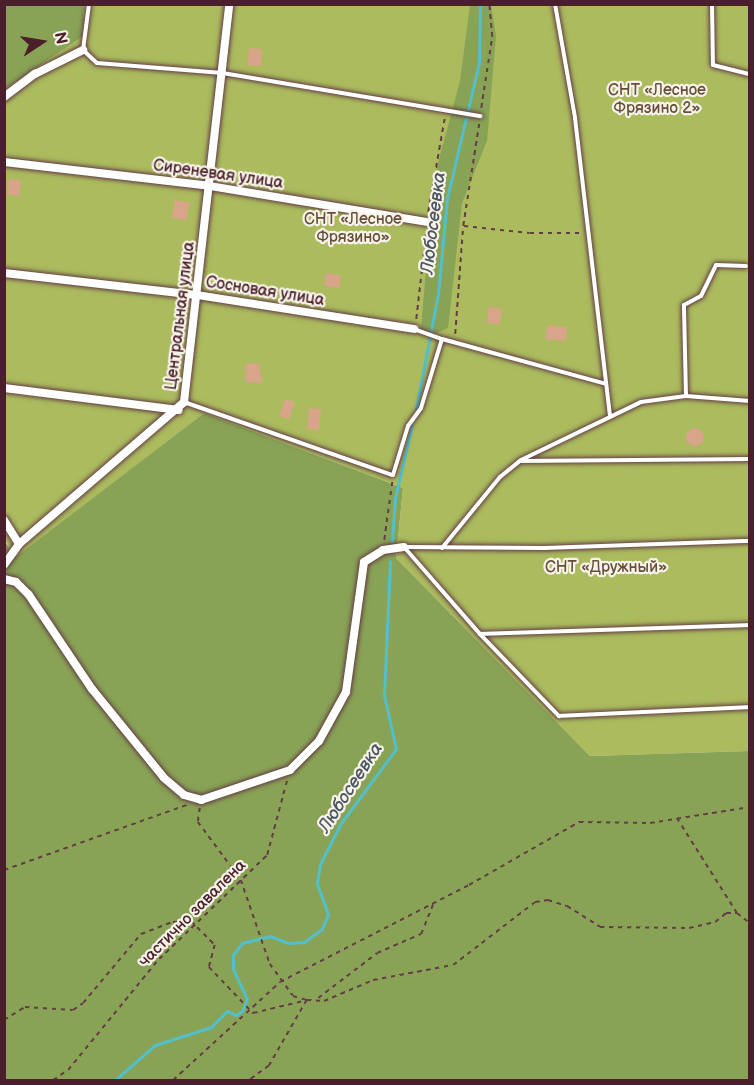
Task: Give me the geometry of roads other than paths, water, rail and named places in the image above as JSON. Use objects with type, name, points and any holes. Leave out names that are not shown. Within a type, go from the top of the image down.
[{"type":"street","name":"Центральная улица","points":[[4,565],[19,544],[179,410],[184,402],[229,4]]},
{"type":"street","points":[[4,97],[35,74],[83,50]]},
{"type":"street","name":"Сиреневая улица","points":[[4,162],[210,186],[427,222]]},
{"type":"street","name":"Сосновая улица","points":[[4,273],[197,295],[414,329]]},
{"type":"street","points":[[4,388],[179,410]]},
{"type":"street","points":[[4,520],[19,544]]},
{"type":"street","points":[[4,579],[16,582],[29,595],[92,688],[164,778],[184,795],[201,800],[290,770],[319,741],[340,707],[361,573],[370,555],[382,550],[404,547]]},
{"type":"lane","points":[[89,4],[83,50],[97,63],[223,73],[454,114],[480,116]]},
{"type":"lane","points":[[555,4],[575,118],[610,415]]},
{"type":"lane","points":[[712,4],[713,65],[750,74]]},
{"type":"lane","points":[[686,396],[684,305],[701,296],[716,265],[746,266]]},
{"type":"lane","points":[[414,329],[442,339],[606,384]]},
{"type":"lane","points":[[184,402],[393,475],[408,426],[421,408],[442,339]]},
{"type":"lane","points":[[442,548],[500,477],[520,461],[610,415],[641,402],[686,396],[750,401]]},
{"type":"lane","points":[[520,461],[750,459]]},
{"type":"lane","points":[[404,547],[750,541]]},
{"type":"lane","points":[[404,547],[480,634],[559,716],[750,707]]},
{"type":"lane","points":[[480,634],[750,626]]},
{"type":"waterway","name":"Любосеевка","points":[[416,409],[438,294],[447,198],[479,63],[480,4]]},
{"type":"waterway","name":"Любосеевка","points":[[392,541],[395,498],[412,425]]},
{"type":"waterway","name":"Любосеевка","points":[[115,1080],[155,1045],[211,1027],[227,1011],[236,1015],[242,1011],[247,999],[233,969],[233,955],[242,943],[270,936],[288,943],[304,942],[322,929],[328,914],[317,883],[320,864],[341,823],[396,749],[384,695],[390,561]]},
{"type":"park label","name":"СНТ «Лесное Фрязино 2»","points":[[657,100]]},
{"type":"park label","name":"СНТ «Лесное Фрязино»","points":[[353,229]]},
{"type":"park label","name":"СНТ «Дружный»","points":[[606,568]]}]
